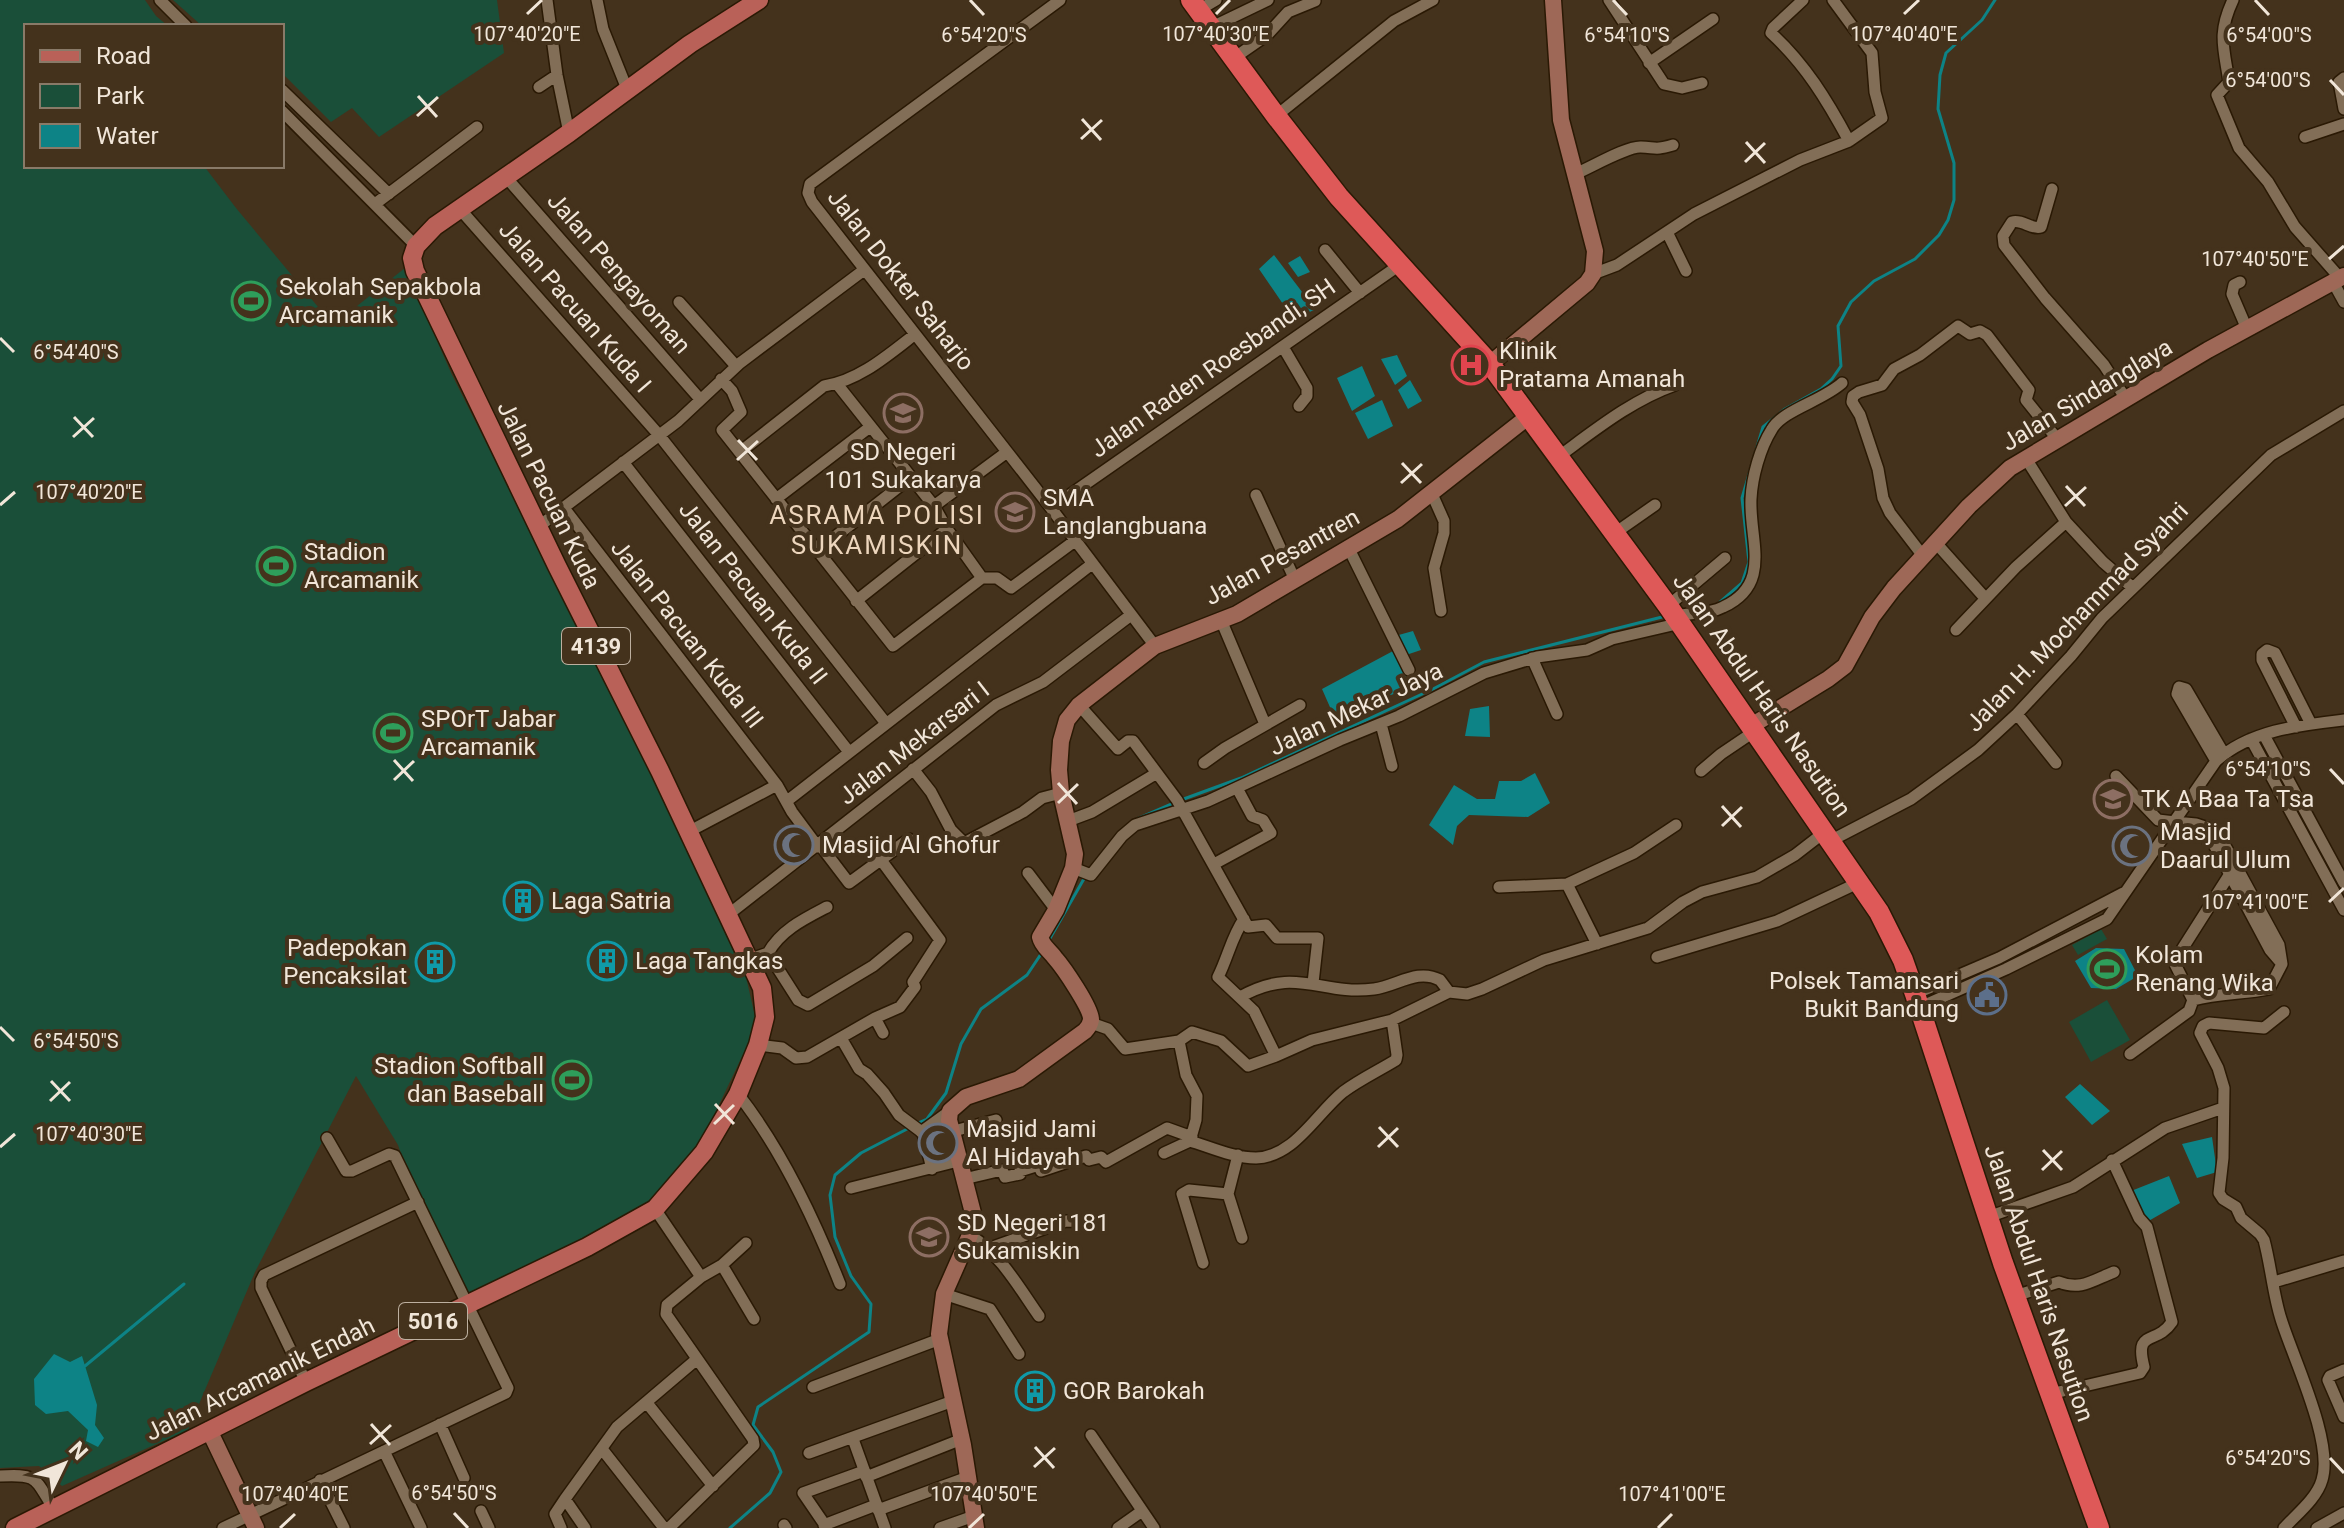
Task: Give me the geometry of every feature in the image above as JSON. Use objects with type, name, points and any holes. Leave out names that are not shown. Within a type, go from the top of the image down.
[{"type":"highway","name":"Jalan Abdul Haris Nasution","points":[[1204,9],[1234,58],[1339,197],[1490,364],[1529,416],[1674,614],[1879,912],[1903,960],[2015,1296],[2099,1528]]},
{"type":"main road","points":[[416,246],[424,235],[459,208],[569,133],[713,28],[759,0]]},
{"type":"main road","name":"Jalan Pacuan Kuda","points":[[416,246],[412,258],[415,271],[538,527],[688,832],[759,956],[765,1017],[758,1045],[738,1094],[704,1152],[655,1209]]},
{"type":"main road","name":"Jalan Arcamanik Endah","points":[[15,1528],[306,1382],[587,1247],[655,1209]]},
{"type":"street","points":[[160,0],[184,24]]},
{"type":"street","points":[[547,0],[569,133]]},
{"type":"street","points":[[597,0],[603,29],[627,89]]},
{"type":"street","name":"Jalan Dokter Saharjo","points":[[1060,0],[810,184],[808,193],[1155,646]]},
{"type":"street","points":[[1204,9],[1268,0]]},
{"type":"street","points":[[1276,116],[1384,29],[1433,0]]},
{"type":"street","points":[[1609,0],[1664,84],[1673,88],[1702,83]]},
{"type":"street","points":[[1803,0],[1771,33],[1785,44],[1820,88],[1849,141]]},
{"type":"street","points":[[1593,274],[1617,265],[1694,214],[1800,160],[1849,141],[1879,120],[1882,116],[1875,92],[1872,53],[1833,0]]},
{"type":"street","points":[[2233,0],[2223,24],[2223,51],[2229,82],[2217,95],[2239,148],[2268,182],[2295,227],[2339,279],[2344,302]]},
{"type":"street","points":[[1234,58],[1274,30],[1288,12],[1315,1]]},
{"type":"street","points":[[1490,364],[1587,283],[1593,274],[1594,247],[1561,120],[1556,2]]},
{"type":"street","points":[[1649,63],[1713,19]]},
{"type":"street","points":[[539,87],[557,75]]},
{"type":"street","points":[[2344,78],[2339,82],[2344,109]]},
{"type":"street","points":[[284,92],[389,194]]},
{"type":"street","points":[[284,113],[416,246]]},
{"type":"street","points":[[2305,137],[2344,124]]},
{"type":"street","points":[[375,204],[477,127]]},
{"type":"street","points":[[1575,174],[1630,150],[1642,147],[1654,150],[1673,145]]},
{"type":"street","name":"Jalan Pengayoman","points":[[505,176],[699,398]]},
{"type":"street","points":[[2052,189],[2041,228],[2012,222],[2003,236],[2004,245],[2045,298],[2104,365],[2126,399]]},
{"type":"street","name":"Jalan Pacuan Kuda I","points":[[459,208],[659,435],[885,722]]},
{"type":"street","points":[[1667,232],[1686,271]]},
{"type":"street","points":[[1325,250],[1360,293]]},
{"type":"street","name":"Jalan Raden Roesbandi, SH","points":[[1051,508],[1401,264]]},
{"type":"street","points":[[538,527],[678,421],[736,366],[864,270]]},
{"type":"street","name":"Jalan Sindanglaya","points":[[1753,728],[1845,666],[1872,617],[1923,556],[1969,506],[2025,457],[2339,279]]},
{"type":"street","points":[[2240,282],[2234,285],[2232,294],[2247,329]]},
{"type":"street","points":[[679,302],[736,366]]},
{"type":"street","points":[[1923,556],[1890,513],[1883,498],[1878,469],[1860,415],[1852,402],[1853,396],[1882,385],[1894,369],[1920,355],[1958,326],[1970,334],[1980,331],[1987,335],[2024,381],[2029,390],[2026,400],[2058,440]]},
{"type":"street","points":[[740,452],[824,386],[858,375],[914,335]]},
{"type":"street","points":[[1283,347],[1307,388],[1307,396],[1299,406]]},
{"type":"street","points":[[721,379],[732,391],[741,412],[722,430],[893,646],[982,578],[997,578],[1011,588],[1076,540]]},
{"type":"street","name":"Jalan Mekar Jaya","points":[[1082,872],[1135,825],[1237,788],[1381,724],[1484,673],[1532,658],[1587,650],[1674,614],[1720,609],[1730,604],[1752,580],[1757,555],[1751,497],[1760,455],[1772,428],[1788,413],[1815,403],[1842,383]]},
{"type":"street","points":[[837,384],[934,506],[982,578]]},
{"type":"street","points":[[1558,457],[1615,416],[1652,394],[1675,385]]},
{"type":"street","name":"Jalan H. Mochammad Syahri","points":[[1179,1041],[1192,1032],[1210,1036],[1221,1041],[1248,1066],[1312,1040],[1392,1020],[1449,992],[1474,991],[1544,960],[1648,928],[1702,892],[1757,877],[1829,836],[1911,799],[1978,750],[2017,714],[2102,618],[2271,455],[2344,411]]},
{"type":"street","name":"Jalan Pesantren","points":[[1091,1023],[1091,1015],[1055,958],[1041,943],[1040,937],[1082,872],[1061,793],[1061,741],[1067,720],[1079,705],[1155,646],[1237,614],[1398,519],[1529,416]]},
{"type":"street","points":[[776,499],[870,427]]},
{"type":"street","points":[[934,506],[1007,452]]},
{"type":"street","points":[[2025,457],[2066,522],[2103,562],[2133,588]]},
{"type":"street","name":"Jalan Pacuan Kuda II","points":[[623,462],[849,752]]},
{"type":"street","points":[[817,551],[910,478]]},
{"type":"street","points":[[1432,494],[1444,521],[1444,533],[1434,568],[1441,611]]},
{"type":"street","points":[[1256,495],[1295,580]]},
{"type":"street","points":[[1615,533],[1655,505]]},
{"type":"street","name":"Jalan Pacuan Kuda III","points":[[564,508],[849,883],[881,860]]},
{"type":"street","points":[[1956,630],[1985,598],[2066,522]]},
{"type":"street","points":[[856,601],[947,529]]},
{"type":"street","points":[[1936,543],[1985,598]]},
{"type":"street","points":[[1349,549],[1409,670]]},
{"type":"street","points":[[1674,614],[1725,558]]},
{"type":"street","points":[[787,801],[1092,564]]},
{"type":"street","name":"Jalan Mekarsari I","points":[[733,912],[996,705],[1043,682],[1131,615]]},
{"type":"street","points":[[1221,620],[1265,724]]},
{"type":"street","points":[[2296,727],[2262,660],[2262,654],[2267,650],[2275,653],[2311,724]]},
{"type":"street","points":[[1532,658],[1557,714]]},
{"type":"street","points":[[2179,687],[2186,689],[2220,758],[2177,694],[2179,687]]},
{"type":"street","points":[[1079,705],[1118,749],[1133,741],[1181,806],[1250,928],[1266,925],[1277,938],[1318,938],[1313,983]]},
{"type":"street","points":[[1204,763],[1300,705]]},
{"type":"street","points":[[2017,714],[2056,763]]},
{"type":"street","points":[[1916,1001],[1981,981],[2107,919],[2220,758],[2251,739],[2264,735],[2344,720]]},
{"type":"street","points":[[1381,724],[1392,766]]},
{"type":"street","points":[[1701,771],[1753,728]]},
{"type":"street","points":[[2264,735],[2344,910]]},
{"type":"street","points":[[2251,739],[2344,883]]},
{"type":"street","points":[[913,769],[931,792],[951,830],[961,842],[969,841],[1023,812],[1042,798],[1061,793]]},
{"type":"street","points":[[1068,821],[1092,812],[1157,773]]},
{"type":"street","points":[[2116,776],[2158,820],[2175,822],[2212,841],[2279,945],[2282,964],[2269,989],[2244,994],[2213,994],[2193,1000]]},
{"type":"street","points":[[688,832],[777,785]]},
{"type":"street","points":[[1214,864],[1271,833],[1263,820],[1252,816],[1237,788]]},
{"type":"street","points":[[1499,887],[1567,884],[1634,853],[1676,825]]},
{"type":"street","points":[[758,1045],[782,1048],[802,1059],[903,1005],[915,987],[913,982],[940,940],[881,860],[909,839]]},
{"type":"street","points":[[2130,1054],[2189,1011],[2193,1000],[2174,962],[2232,869]]},
{"type":"street","points":[[1028,873],[1056,910]]},
{"type":"street","points":[[1657,957],[1777,921],[1860,882]]},
{"type":"street","points":[[1567,884],[1597,944]]},
{"type":"street","points":[[1916,1001],[2127,890]]},
{"type":"street","points":[[827,907],[805,918],[759,956],[798,1000],[808,1005],[873,966],[907,938]]},
{"type":"street","points":[[1244,919],[1234,932],[1230,952],[1218,977],[1254,1011],[1276,1056]]},
{"type":"street","points":[[1240,997],[1276,981],[1376,989],[1418,975],[1440,980],[1449,992]]},
{"type":"street","points":[[2284,1012],[2264,1028],[2214,1023],[2200,1030],[2224,1088],[2219,1193],[2236,1207],[2246,1224],[2260,1234],[2280,1316],[2319,1431],[2325,1465],[2322,1481],[2312,1498],[2284,1528]]},
{"type":"street","points":[[875,1018],[883,1033]]},
{"type":"street","points":[[964,1179],[1002,1170],[1005,1177],[1039,1165],[1041,1171],[1086,1156],[1089,1160],[1101,1157],[1106,1162],[1167,1128],[1238,1155],[1256,1158],[1278,1153],[1343,1092],[1396,1060],[1392,1020]]},
{"type":"street","points":[[916,1127],[950,1111],[966,1097],[1019,1079],[1072,1041],[1091,1023],[1108,1029],[1125,1049],[1179,1041],[1186,1075],[1197,1096],[1191,1139]]},
{"type":"street","points":[[841,1038],[859,1069],[876,1083],[899,1115],[916,1127],[932,1169]]},
{"type":"street","points":[[738,1094],[766,1131],[807,1210],[840,1284]]},
{"type":"street","points":[[1988,1217],[2073,1187],[2165,1128],[2223,1108]]},
{"type":"street","points":[[940,1528],[975,1522],[962,1439],[950,1402],[938,1325],[944,1294],[970,1235],[973,1213],[950,1132],[950,1111]]},
{"type":"street","points":[[950,1132],[996,1120]]},
{"type":"street","points":[[223,1528],[253,1522],[320,1480],[506,1393],[508,1388],[395,1156],[389,1154],[346,1171],[327,1138]]},
{"type":"street","points":[[1164,1153],[1191,1139]]},
{"type":"street","points":[[1238,1155],[1228,1194],[1242,1238]]},
{"type":"street","points":[[2050,1394],[2140,1373],[2144,1367],[2140,1349],[2143,1343],[2172,1322],[2147,1227],[2139,1218],[2112,1160]]},
{"type":"street","points":[[851,1188],[958,1161]]},
{"type":"street","points":[[1203,1263],[1182,1194],[1189,1190],[1228,1194]]},
{"type":"street","points":[[306,1382],[261,1288],[264,1275],[418,1202]]},
{"type":"street","points":[[655,1209],[701,1277]]},
{"type":"street","points":[[990,1248],[1066,1221],[1089,1222]]},
{"type":"street","points":[[970,1235],[990,1248],[1039,1316]]},
{"type":"street","points":[[602,1449],[667,1528],[754,1445],[753,1439],[665,1309],[746,1243]]},
{"type":"street","points":[[2274,1282],[2343,1263]]},
{"type":"street","points":[[722,1265],[754,1319]]},
{"type":"street","points":[[2015,1296],[2059,1282],[2078,1287],[2114,1272]]},
{"type":"street","points":[[944,1294],[990,1309],[1019,1354]]},
{"type":"street","points":[[813,1387],[940,1339]]},
{"type":"street","points":[[561,1528],[555,1514],[617,1427],[697,1359]]},
{"type":"street","points":[[2344,1370],[2328,1380],[2340,1399],[2344,1417]]},
{"type":"street","points":[[809,1453],[950,1402]]},
{"type":"street","points":[[647,1403],[713,1486]]},
{"type":"street","points":[[440,1424],[464,1478]]},
{"type":"street","points":[[209,1430],[253,1522]]},
{"type":"street","points":[[1091,1435],[1154,1528]]},
{"type":"street","points":[[853,1439],[885,1528]]},
{"type":"street","points":[[962,1439],[803,1493],[826,1527],[968,1477]]},
{"type":"street","points":[[384,1451],[421,1528]]},
{"type":"street","points":[[0,1476],[28,1475],[35,1478],[54,1509]]},
{"type":"street","points":[[320,1480],[344,1528]]},
{"type":"street","points":[[565,1499],[585,1528]]},
{"type":"street","points":[[481,1511],[489,1528]]},
{"type":"street","points":[[1118,1528],[1142,1511]]},
{"type":"street","points":[[2317,1528],[2344,1513]]},
{"type":"green space","points":[[0,0],[145,0],[166,24],[24,24],[24,168],[206,168],[333,325],[405,268],[452,375],[683,834],[743,964],[757,1025],[685,1176],[654,1206],[468,1299],[418,1202],[398,1145],[356,1076],[255,1272],[188,1430],[62,1486],[39,1466],[0,1468]]},
{"type":"green space","points":[[173,0],[497,0],[504,53],[379,137],[352,108],[331,122],[284,75],[284,24],[200,24]]},
{"type":"green space","points":[[2101,929],[2107,939],[2078,955],[2072,945]]},
{"type":"green space","points":[[2107,1000],[2130,1040],[2091,1062],[2069,1022]]},
{"type":"water","points":[[1274,255],[1316,309],[1299,317],[1285,307],[1259,269]]},
{"type":"water","points":[[1300,256],[1310,272],[1298,277],[1288,263]]},
{"type":"water","points":[[1397,355],[1407,376],[1395,385],[1381,359]]},
{"type":"water","points":[[1362,366],[1375,396],[1352,411],[1337,378]]},
{"type":"water","points":[[1410,380],[1422,401],[1408,409],[1398,390]]},
{"type":"water","points":[[1382,400],[1393,426],[1368,439],[1355,413]]},
{"type":"water","points":[[1413,631],[1421,650],[1406,655],[1395,636]]},
{"type":"water","points":[[1393,651],[1412,688],[1333,714],[1322,689]]},
{"type":"water","points":[[1489,706],[1490,737],[1465,736],[1470,709]]},
{"type":"water","points":[[1535,773],[1550,803],[1528,817],[1469,815],[1457,826],[1453,845],[1429,825],[1454,785],[1477,799],[1495,799],[1499,781],[1521,781]]},
{"type":"water","name":"Kolam Renang Wika","points":[[2096,948],[2124,949],[2138,976],[2116,989],[2091,988],[2075,961]]},
{"type":"water","points":[[2080,1084],[2110,1111],[2092,1125],[2065,1097]]},
{"type":"water","points":[[2212,1137],[2217,1172],[2197,1178],[2182,1144]]},
{"type":"water","points":[[2169,1176],[2180,1203],[2145,1223],[2131,1191]]},
{"type":"water","points":[[54,1354],[70,1362],[82,1356],[97,1405],[95,1425],[104,1438],[98,1447],[86,1441],[88,1430],[68,1411],[46,1414],[35,1405],[34,1379]]},
{"type":"waterway","points":[[1719,603],[1742,583],[1749,562],[1742,498],[1763,427],[1832,379],[1841,366],[1838,326],[1851,302],[1874,281],[1915,259],[1939,235],[1948,220],[1954,200],[1954,163],[1938,109],[1940,75],[1946,53],[1982,20],[1995,0]]},
{"type":"waterway","points":[[1181,800],[1241,778],[1484,662],[1666,616]]},
{"type":"waterway","points":[[1137,819],[1174,803]]},
{"type":"waterway","points":[[1049,940],[1085,877]]},
{"type":"waterway","points":[[918,1123],[927,1119],[946,1093],[961,1044],[981,1009],[1027,975],[1041,954]]},
{"type":"waterway","points":[[730,1528],[770,1493],[781,1472],[773,1452],[753,1425],[758,1407],[869,1332],[871,1304],[851,1276],[835,1237],[830,1195],[835,1175],[861,1153],[911,1127]]},
{"type":"waterway","points":[[85,1366],[184,1284]]},
{"type":"place","name":"Sekolah Sepakbola Arcamanik","points":[[251,301]]},
{"type":"place","name":"Klinik Pratama Amanah","points":[[1471,365]]},
{"type":"place","name":"SD Negeri 101 Sukakarya","points":[[903,413]]},
{"type":"place","name":"SMA Langlangbuana","points":[[1015,512]]},
{"type":"place","name":"Stadion Arcamanik","points":[[276,566]]},
{"type":"place","name":"SPOrT Jabar Arcamanik","points":[[393,733]]},
{"type":"place","name":"TK A Baa Ta Tsa","points":[[2113,799]]},
{"type":"place","name":"Masjid Al Ghofur","points":[[794,845]]},
{"type":"place","name":"Masjid Daarul Ulum","points":[[2132,846]]},
{"type":"place","name":"Laga Satria","points":[[523,901]]},
{"type":"place","name":"Laga Tangkas","points":[[607,961]]},
{"type":"place","name":"Padepokan Pencaksilat","points":[[435,962]]},
{"type":"place","name":"Kolam Renang Wika","points":[[2107,969]]},
{"type":"place","name":"Polsek Tamansari Bukit Bandung","points":[[1987,995]]},
{"type":"place","name":"Stadion Softball dan Baseball","points":[[572,1080]]},
{"type":"place","name":"Masjid Jami Al Hidayah","points":[[938,1143]]},
{"type":"place","name":"SD Negeri 181 Sukamiskin","points":[[929,1237]]},
{"type":"place","name":"GOR Barokah","points":[[1035,1391]]},
{"type":"district","name":"ASRAMA POLISI SUKAMISKIN","points":[[877,530]]}]
